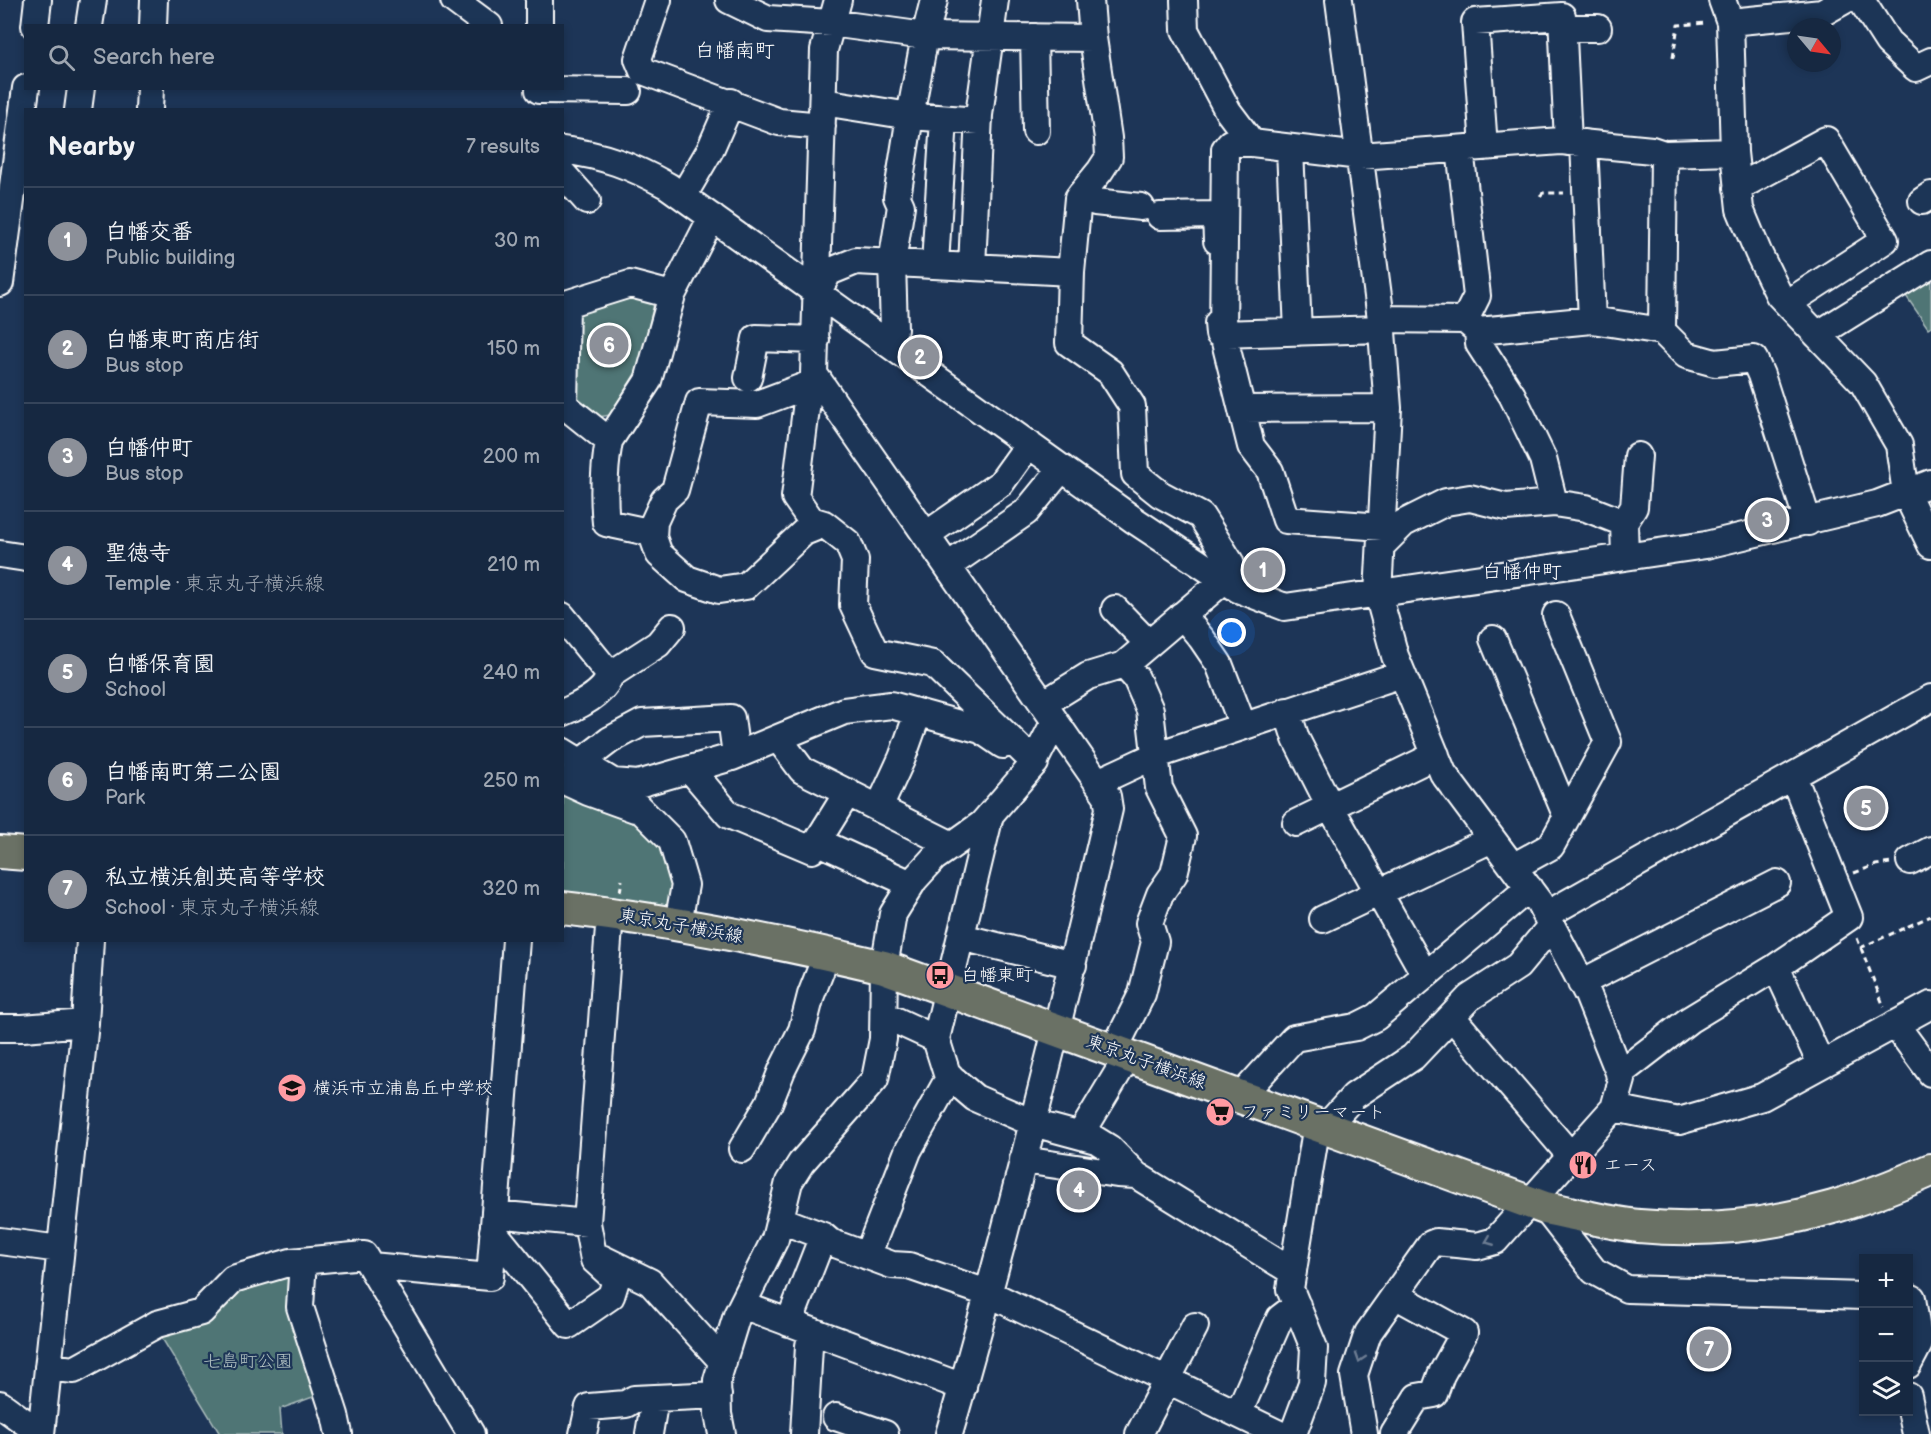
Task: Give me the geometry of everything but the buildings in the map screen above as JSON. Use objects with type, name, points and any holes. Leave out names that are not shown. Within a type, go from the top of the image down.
[{"type":"main road","name":"東京丸子横浜線","points":[[564,908],[678,923],[884,967],[1538,1205],[1615,1223],[1682,1228],[1729,1226],[1801,1216],[1868,1196],[1931,1170]]},
{"type":"street","points":[[35,24],[38,0]]},
{"type":"street","points":[[89,24],[93,0]]},
{"type":"street","points":[[153,24],[154,0]]},
{"type":"street","points":[[454,0],[486,24]]},
{"type":"street","points":[[539,0],[539,24]]},
{"type":"street","points":[[658,0],[638,59],[643,71],[731,102],[779,122],[823,114],[910,116],[979,121]]},
{"type":"street","points":[[729,0],[768,19],[835,11],[925,36],[1093,38]]},
{"type":"street","points":[[889,343],[894,329],[892,263],[901,206],[897,197],[925,36],[934,0]]},
{"type":"street","points":[[972,267],[979,121],[994,0]]},
{"type":"street","points":[[1090,0],[1109,157],[1078,198],[1071,272],[1069,344],[1110,372],[1132,406],[1135,474],[1160,494],[1201,516],[1230,562],[1231,585]]},
{"type":"street","points":[[1184,0],[1185,30],[1228,111],[1252,143]]},
{"type":"street","points":[[1339,0],[1381,324],[1388,408],[1378,594],[1395,656],[1443,773],[1529,888],[1549,921],[1581,983],[1622,1080],[1614,1108],[1570,1155],[1538,1205],[1495,1241],[1477,1246],[1436,1242],[1431,1244],[1368,1333],[1354,1375],[1364,1434]]},
{"type":"street","points":[[1845,0],[1822,13],[1726,11],[1734,152],[1740,209],[1779,295],[1863,383],[1899,445],[1906,493],[1931,545]]},
{"type":"street","points":[[1861,0],[1888,42],[1916,68],[1928,67]]},
{"type":"street","points":[[835,11],[824,50],[814,383],[795,497],[812,520],[824,524],[848,543],[855,560],[853,605],[874,652],[933,664],[1034,764]]},
{"type":"street","points":[[1554,503],[1543,459],[1512,395],[1479,344],[1472,326],[1477,296],[1472,148],[1475,22],[1562,16],[1592,320]]},
{"type":"street","points":[[1563,28],[1598,28]]},
{"type":"street","points":[[1034,37],[1036,131]]},
{"type":"street","points":[[7,264],[26,90]]},
{"type":"street","points":[[78,108],[81,90]]},
{"type":"street","points":[[149,108],[150,90]]},
{"type":"street","points":[[539,96],[628,91]]},
{"type":"street","points":[[683,196],[710,150],[731,102]]},
{"type":"street","points":[[935,264],[944,119]]},
{"type":"street","points":[[1737,188],[1826,140],[1886,240],[1788,303]]},
{"type":"street","points":[[1624,523],[1586,508],[1554,503],[1506,507],[1470,498],[1446,502],[1382,537],[1286,520],[1270,471],[1251,446],[1223,334],[1225,149],[1230,143],[1252,143],[1360,156],[1576,142],[1652,150],[1664,154],[1734,152]]},
{"type":"street","points":[[1290,148],[1298,332]]},
{"type":"street","points":[[564,150],[611,159],[639,169],[683,196],[1134,520],[1231,585],[1285,607],[1706,545],[1877,504],[1931,483]]},
{"type":"street","points":[[1662,331],[1664,154]]},
{"type":"street","points":[[564,175],[587,201]]},
{"type":"street","points":[[1081,194],[1095,202],[1151,211],[1216,215],[1219,334],[1298,332],[1381,324],[1472,326],[1592,320],[1662,331],[1686,355],[1715,363],[1754,359],[1808,522]]},
{"type":"street","points":[[653,533],[606,523],[605,465],[609,441],[648,381],[672,295],[712,217]]},
{"type":"street","points":[[817,292],[829,272],[856,261],[1071,272]]},
{"type":"street","points":[[1816,336],[1931,264]]},
{"type":"street","points":[[609,441],[564,405],[566,304],[630,284],[672,295]]},
{"type":"street","points":[[748,378],[756,338],[816,340]]},
{"type":"street","points":[[814,383],[758,404],[699,402],[675,490],[664,500],[654,522],[653,533],[659,554],[682,575],[687,579],[720,590],[746,586],[804,532],[824,524]]},
{"type":"street","points":[[814,383],[948,566],[1107,796],[1109,809],[1073,965],[990,1294],[949,1434]]},
{"type":"street","points":[[1242,409],[1388,408]]},
{"type":"street","points":[[926,535],[1000,483],[1029,444]]},
{"type":"street","points":[[1625,557],[1624,523],[1634,507],[1638,456]]},
{"type":"street","points":[[948,566],[1026,512],[1062,468]]},
{"type":"street","points":[[0,554],[24,558]]},
{"type":"street","points":[[722,1434],[718,1414],[717,1380],[737,1315],[775,1239],[789,1182],[801,1162],[875,1079],[883,1039],[884,967],[893,914],[911,884],[934,858],[982,824],[1034,764],[1049,712],[1088,676],[1124,665],[1182,615],[1231,585]]},
{"type":"street","points":[[1114,609],[1149,644]]},
{"type":"street","points":[[1182,615],[1219,664],[1243,726]]},
{"type":"street","points":[[1513,867],[1551,846],[1608,742],[1556,615]]},
{"type":"street","points":[[564,618],[610,675]]},
{"type":"street","points":[[564,712],[581,705],[608,682],[610,675],[658,644],[672,627]]},
{"type":"street","points":[[1493,639],[1567,817]]},
{"type":"street","points":[[1081,1134],[1121,1053],[1143,994],[1155,942],[1149,923],[1160,894],[1174,874],[1183,836],[1159,788],[1150,710],[1136,678],[1124,665]]},
{"type":"street","points":[[1098,783],[1154,756],[1402,674]]},
{"type":"street","points":[[1293,1434],[1312,1383],[1314,1348],[1290,1289],[1321,1126],[1354,1096],[1413,1057],[1469,998],[1518,966],[1549,921],[1793,776],[1931,698]]},
{"type":"street","points":[[568,765],[614,782],[638,784],[736,755],[844,711],[891,705],[981,730],[1034,764]]},
{"type":"street","points":[[1287,711],[1296,739],[1330,806],[1425,975]]},
{"type":"street","points":[[879,808],[902,758],[918,712]]},
{"type":"street","points":[[568,765],[642,723],[731,718],[736,755]]},
{"type":"street","points":[[778,738],[802,770],[952,845]]},
{"type":"street","points":[[1296,823],[1436,755]]},
{"type":"street","points":[[568,765],[588,792],[643,812]]},
{"type":"street","points":[[690,769],[729,816],[812,850],[848,792]]},
{"type":"street","points":[[1619,1074],[1689,1020],[1776,967],[1850,917],[1793,776]]},
{"type":"street","points":[[614,782],[672,841],[685,885],[678,923]]},
{"type":"street","points":[[990,815],[936,1039],[947,1074],[975,1098],[1033,1123],[1081,1134],[1096,1140],[1109,1148],[1136,1175],[1293,1272]]},
{"type":"street","points":[[1323,919],[1492,838]]},
{"type":"street","points":[[817,841],[911,884]]},
{"type":"street","points":[[1581,983],[1776,883]]},
{"type":"street","points":[[1241,1096],[1294,1038],[1356,1027],[1376,1017],[1529,888]]},
{"type":"street","points":[[494,1222],[569,1325],[611,1296],[616,1280],[594,1260],[587,1223],[610,914]]},
{"type":"street","points":[[961,937],[1073,965]]},
{"type":"street","points":[[41,1434],[85,1023],[90,942]]},
{"type":"street","points":[[371,1266],[490,1277],[516,942]]},
{"type":"street","points":[[742,1149],[769,1103],[802,1030],[811,995],[827,954]]},
{"type":"street","points":[[1776,967],[1821,1064]]},
{"type":"street","points":[[1614,1108],[1679,1122],[1761,1096],[1931,1005]]},
{"type":"street","points":[[884,1016],[936,1039]]},
{"type":"street","points":[[1452,1017],[1570,1155]]},
{"type":"street","points":[[0,1028],[85,1023]]},
{"type":"street","points":[[1893,1024],[1931,1073]]},
{"type":"street","points":[[867,1256],[908,1151],[950,1076]]},
{"type":"street","points":[[1023,1160],[1136,1175]]},
{"type":"street","points":[[1538,1205],[1594,1271],[1627,1289],[1859,1296]]},
{"type":"street","points":[[781,1220],[823,1236],[830,1242],[892,1265],[909,1266],[990,1294],[1279,1434]]},
{"type":"street","points":[[494,1222],[587,1223]]},
{"type":"street","points":[[804,1434],[809,1346],[801,1327],[823,1236]]},
{"type":"street","points":[[0,1241],[60,1249]]},
{"type":"street","points":[[593,1254],[650,1282],[723,1362]]},
{"type":"street","points":[[48,1367],[74,1370],[157,1324],[201,1312],[234,1279],[291,1262],[364,1255],[471,1434]]},
{"type":"street","points":[[303,1261],[300,1307],[339,1434]]},
{"type":"street","points":[[1394,1434],[1417,1398],[1434,1394],[1441,1375],[1464,1333],[1395,1295]]},
{"type":"street","points":[[1910,1362],[1919,1344],[1917,1296]]},
{"type":"street","points":[[742,1305],[963,1387]]},
{"type":"street","points":[[1238,1414],[1280,1318],[1297,1305]]},
{"type":"street","points":[[1139,1434],[1195,1326]]},
{"type":"street","points":[[583,1434],[589,1407],[626,1404],[634,1398],[718,1395]]},
{"type":"street","points":[[649,1434],[655,1398]]},
{"type":"street","points":[[0,1404],[41,1434]]},
{"type":"street","points":[[1912,1416],[1916,1434]]},
{"type":"street","points":[[836,1417],[885,1434]]},
{"type":"path","points":[[1673,57],[1678,25],[1726,11]]},
{"type":"path","points":[[1540,196],[1543,193],[1566,193]]},
{"type":"path","points":[[1836,881],[1870,866],[1920,855]]},
{"type":"path","points":[[1860,948],[1931,916]]},
{"type":"path","points":[[1850,917],[1860,948],[1893,1024]]},
{"type":"green space","points":[[1931,271],[1931,326],[1928,328],[1902,290]]},
{"type":"green space","points":[[632,293],[648,297],[654,304],[638,369],[610,415],[599,417],[577,400],[577,320],[582,312]]},
{"type":"green space","points":[[564,790],[640,818],[662,840],[680,886],[674,917],[564,904]]},
{"type":"green space","name":"七島町公園","points":[[296,1273],[321,1394],[280,1409],[282,1434],[220,1434],[160,1335],[238,1289]]},
{"type":"place","name":"白幡南町第二公園","points":[[609,345]]},
{"type":"place","name":"白幡東町商店街","points":[[920,357]]},
{"type":"place","name":"白幡仲町","points":[[1767,520]]},
{"type":"place","name":"白幡交番","points":[[1263,570]]},
{"type":"place","name":"白幡保育園","points":[[1866,808]]},
{"type":"place","name":"白幡東町","points":[[940,975]]},
{"type":"place","name":"横浜市立浦島丘中学校","points":[[292,1088]]},
{"type":"place","name":"ファミリーマート","points":[[1220,1112]]},
{"type":"place","name":"エース","points":[[1583,1165]]},
{"type":"place","name":"聖徳寺","points":[[1079,1190]]},
{"type":"place","name":"私立横浜創英高等学校","points":[[1709,1349]]},
{"type":"district","name":"白幡南町","points":[[735,51]]},
{"type":"district","name":"白幡仲町","points":[[1522,572]]}]
